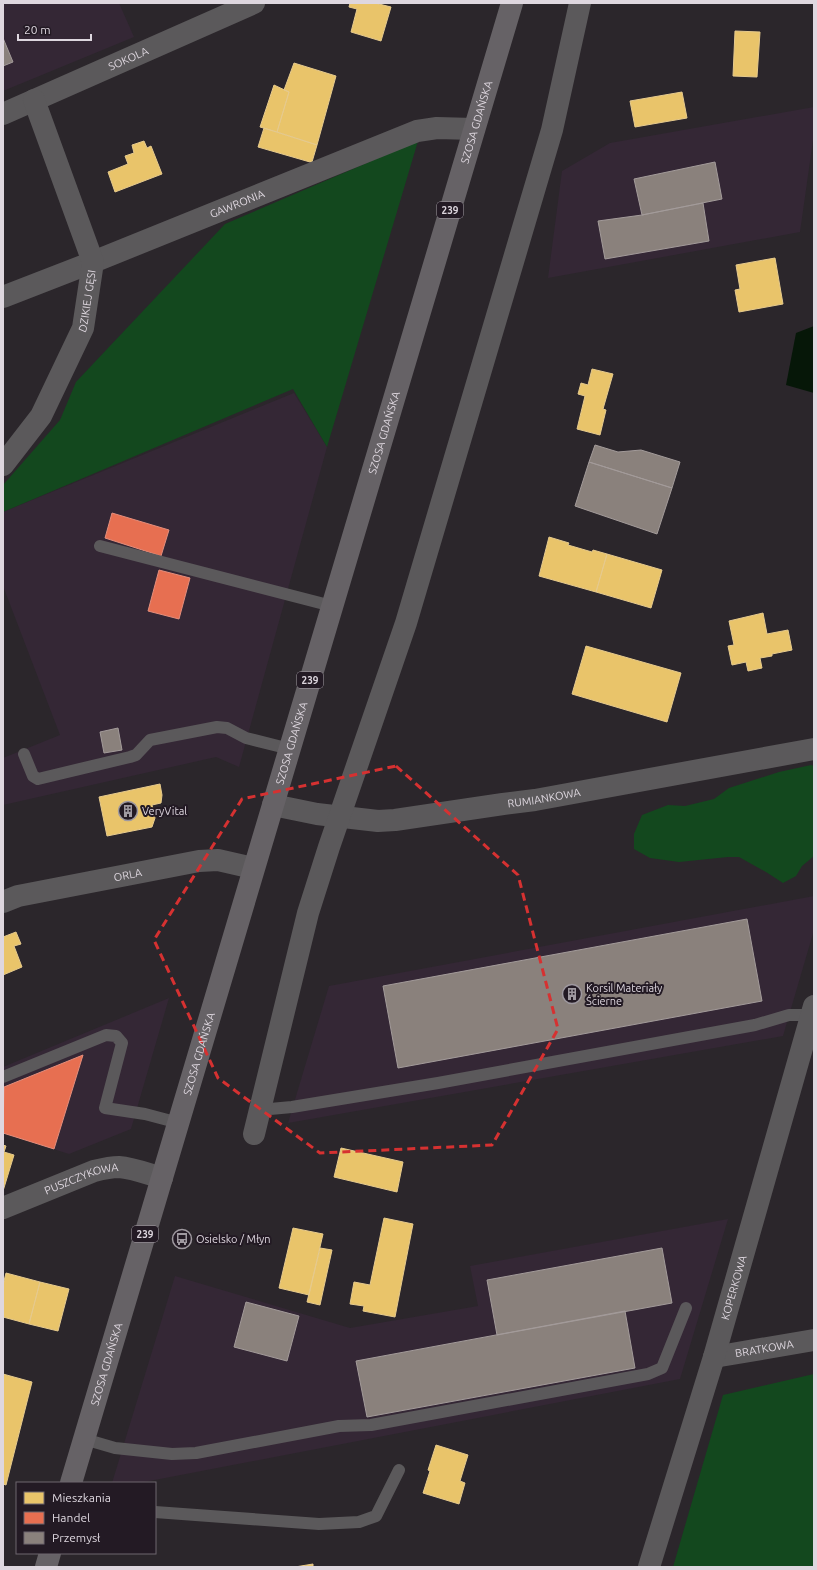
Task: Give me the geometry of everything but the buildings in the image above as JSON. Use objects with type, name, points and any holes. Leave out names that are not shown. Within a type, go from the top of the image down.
[{"type":"main road","name":"SZOSA GDAŃSKA","points":[[71,1482],[512,3]]},
{"type":"main road","points":[[46,1567],[50,1554]]},
{"type":"street","name":"SOKOLA","points":[[3,114],[254,3]]},
{"type":"street","points":[[254,1134],[308,913],[329,846],[406,623],[552,130],[580,3]]},
{"type":"street","name":"DZIKIEJ GĘSI","points":[[3,465],[40,416],[83,328],[93,262],[34,100]]},
{"type":"street","name":"GAWRONIA","points":[[3,297],[417,131],[436,128],[474,129]]},
{"type":"street","name":"RUMIANKOWA","points":[[273,805],[296,811],[340,817],[378,821],[395,820],[535,800],[814,749]]},
{"type":"street","name":"ORLA","points":[[3,902],[18,896],[199,861],[218,860],[253,868]]},
{"type":"street","name":"KOPERKOWA","points":[[649,1567],[714,1357],[813,1011]]},
{"type":"street","name":"PUSZCZYKOWA","points":[[3,1208],[94,1171],[107,1168],[119,1167],[162,1178]]},
{"type":"street","name":"BRATKOWA","points":[[714,1357],[814,1340]]},
{"type":"lane","points":[[100,546],[332,606]]},
{"type":"lane","points":[[24,754],[33,776],[38,779],[130,757],[139,752],[146,743],[156,738],[217,727],[227,728],[246,738],[290,749]]},
{"type":"lane","points":[[260,1110],[292,1107],[438,1083],[755,1025],[789,1015],[813,1011]]},
{"type":"lane","points":[[3,1077],[106,1035],[116,1036],[122,1043],[106,1108],[145,1114],[179,1123]]},
{"type":"lane","points":[[84,1439],[115,1448],[172,1454],[196,1453],[339,1426],[371,1425],[648,1374],[662,1368],[686,1308]]},
{"type":"lane","points":[[156,1512],[319,1524],[359,1522],[376,1516],[399,1470]]},
{"type":"highlighted area","points":[[396,766],[518,875],[558,1029],[492,1145],[320,1153],[218,1078],[154,940],[242,799]]},
{"type":"shaded area","points":[[3,3],[119,3],[134,37],[3,91]]},
{"type":"shaded area","points":[[814,107],[814,133],[800,232],[548,278],[562,171],[610,143]]},
{"type":"shaded area","points":[[814,326],[814,393],[786,385],[796,333]]},
{"type":"shaded area","points":[[294,393],[327,447],[239,767],[216,757],[3,805],[3,758],[60,735],[3,586],[3,512]]},
{"type":"shaded area","points":[[814,896],[814,930],[783,1036],[288,1123],[329,986]]},
{"type":"shaded area","points":[[169,998],[131,1129],[69,1154],[3,1133],[3,1067]]},
{"type":"shaded area","points":[[728,1219],[680,1379],[144,1482],[112,1482],[175,1276],[350,1328],[478,1306],[470,1266]]},
{"type":"green space","points":[[418,141],[327,447],[293,389],[3,512],[3,485],[60,420],[76,382],[225,224]]},
{"type":"green space","points":[[811,765],[814,766],[814,856],[802,866],[796,876],[783,883],[739,857],[679,862],[650,858],[634,849],[634,834],[642,815],[668,805],[685,806],[714,799],[729,788],[779,772]]},
{"type":"green space","points":[[814,1374],[814,1567],[673,1567],[723,1395]]},
{"type":"place","name":"VeryVital","points":[[128,811]]},
{"type":"place","name":"Korsil Materiały Ścierne","points":[[572,994]]},
{"type":"place","name":"Osielsko / Młyn","points":[[182,1239]]}]
